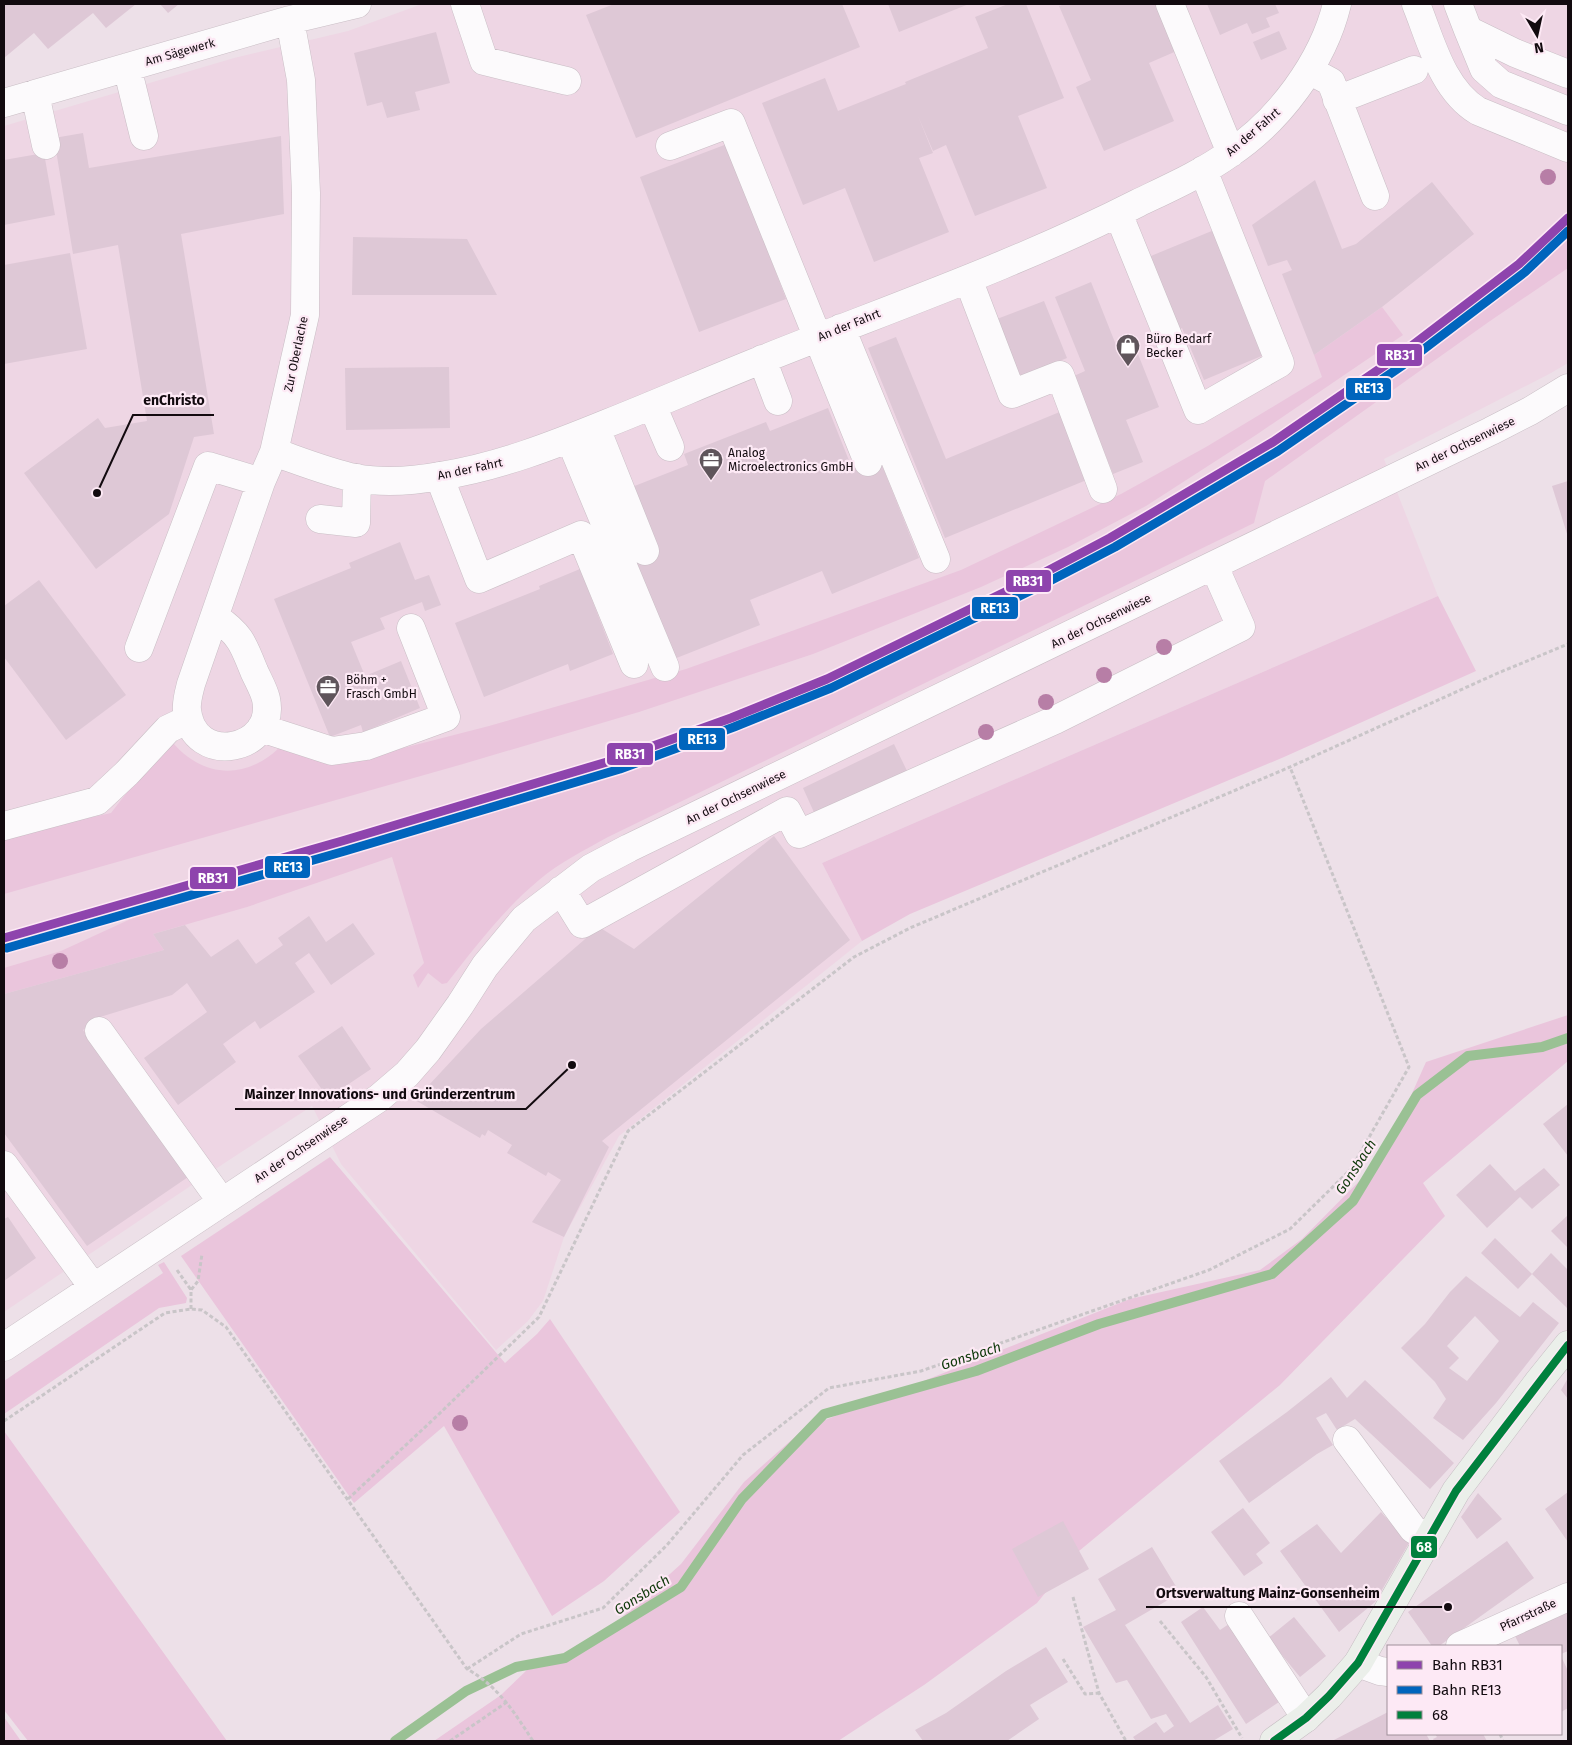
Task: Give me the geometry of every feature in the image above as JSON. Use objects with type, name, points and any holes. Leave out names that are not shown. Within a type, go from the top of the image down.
[{"type":"main road","points":[[1274,1741],[1306,1718],[1329,1696],[1358,1663],[1456,1491],[1539,1380],[1568,1345]]},
{"type":"street","name":"Am Sägewerk","points":[[5,101],[290,20],[357,4]]},
{"type":"street","points":[[464,4],[484,61],[568,81]]},
{"type":"street","points":[[1170,4],[1231,153]]},
{"type":"street","name":"An der Fahrt","points":[[274,452],[357,478],[387,481],[439,476],[503,462],[570,439],[762,359],[1064,240],[1203,170],[1231,153],[1272,118],[1298,88],[1318,56],[1337,4]]},
{"type":"street","points":[[1416,4],[1445,76],[1455,92],[1467,104],[1478,111],[1568,148]]},
{"type":"street","points":[[1458,4],[1484,70],[1501,84],[1568,111]]},
{"type":"street","name":"Zur Oberlache","points":[[188,719],[186,708],[191,684],[261,482],[274,452],[305,315],[306,193],[301,80],[290,20]]},
{"type":"street","points":[[1468,30],[1516,53],[1568,74]]},
{"type":"street","points":[[126,66],[144,136]]},
{"type":"street","points":[[1309,70],[1331,82],[1375,196]]},
{"type":"street","points":[[1338,100],[1414,70]]},
{"type":"street","points":[[35,94],[46,145]]},
{"type":"street","points":[[670,146],[731,123],[828,333],[936,559]]},
{"type":"street","points":[[1118,214],[1198,410],[1280,363],[1203,170]]},
{"type":"street","points":[[968,279],[1012,394],[1060,375],[1103,489]]},
{"type":"street","points":[[828,333],[868,462]]},
{"type":"street","points":[[762,359],[778,401]]},
{"type":"street","name":"An der Ochsenwiese","points":[[4,1347],[379,1098],[407,1074],[428,1050],[460,1005],[484,966],[524,919],[591,868],[1491,431],[1530,411],[1568,388]]},
{"type":"street","points":[[652,405],[670,447]]},
{"type":"street","points":[[596,428],[645,551]]},
{"type":"street","points":[[570,439],[665,668]]},
{"type":"street","points":[[139,648],[208,466],[261,482]]},
{"type":"street","points":[[439,476],[479,579],[581,535],[634,664]]},
{"type":"street","points":[[320,519],[356,523],[357,478]]},
{"type":"street","points":[[561,890],[582,924],[786,811],[798,834],[1064,716],[1241,627],[1214,566]]},
{"type":"street","points":[[4,826],[97,801],[127,774],[168,729],[188,719],[196,733],[209,744],[222,748],[236,746],[251,739],[261,728],[266,715],[266,700],[244,645],[232,628],[215,617]]},
{"type":"street","points":[[261,728],[332,750],[366,746],[446,717],[411,628]]},
{"type":"street","points":[[98,1031],[222,1202]]},
{"type":"street","points":[[4,1165],[93,1287]]},
{"type":"street","points":[[1347,1440],[1413,1530],[1428,1538]]},
{"type":"street","name":"Pfarrstraße","points":[[1462,1645],[1568,1597]]},
{"type":"street","points":[[1239,1616],[1306,1718]]},
{"type":"street","points":[[1358,1663],[1387,1672]]},
{"type":"path","points":[[348,1499],[539,1317],[628,1131],[854,957],[910,928],[1290,767],[1498,673],[1568,644]]},
{"type":"path","points":[[467,1669],[521,1634],[603,1608],[667,1545],[743,1455],[829,1388],[920,1371],[1209,1270],[1290,1229],[1351,1169],[1409,1067],[1290,767]]},
{"type":"path","points":[[4,952],[133,914]]},
{"type":"path","points":[[191,1309],[191,1290],[198,1281],[202,1250]]},
{"type":"path","points":[[175,1267],[184,1283],[191,1290]]},
{"type":"path","points":[[4,1421],[165,1313],[191,1309],[202,1310],[226,1327],[467,1669],[483,1678],[499,1693],[533,1741]]},
{"type":"path","points":[[1073,1597],[1099,1693],[1126,1741]]},
{"type":"path","points":[[1160,1621],[1206,1677],[1242,1738]]},
{"type":"path","points":[[1063,1658],[1085,1694],[1099,1693]]},
{"type":"path","points":[[450,1741],[507,1702]]},
{"type":"shaded area","points":[[422,4],[1568,4],[1568,363],[1384,459],[1438,596],[822,863],[862,941],[619,1136],[564,1237],[543,1301],[528,1321],[496,1350],[341,1164],[312,1106],[4,1312],[4,126],[234,58],[348,31]]},
{"type":"shaded area","points":[[1568,234],[1568,268],[1265,481],[1254,523],[608,837],[564,862],[526,891],[514,903],[490,929],[447,983],[442,984],[428,973],[418,988],[413,975],[424,963],[392,857],[247,907],[153,934],[164,950],[4,994],[4,968],[61,951],[135,917],[134,908],[613,772],[742,727],[851,680],[1142,538],[1269,460],[1416,359],[1538,262]]},
{"type":"shaded area","points":[[1382,307],[1403,335],[1256,435],[1146,506],[1068,547],[981,587],[813,654],[639,712],[4,894],[4,837],[111,813],[169,738],[194,761],[207,767],[222,770],[236,770],[251,766],[265,759],[279,748],[345,763],[489,726],[686,669],[961,570],[1121,494],[1206,447],[1322,377],[1314,355]]},
{"type":"shaded area","points":[[1438,596],[1476,671],[1284,757],[910,914],[862,941],[822,863]]},
{"type":"shaded area","points":[[1568,1015],[1568,1061],[1423,1183],[1445,1216],[1280,1385],[1079,1551],[1037,1603],[924,1685],[838,1741],[434,1741],[501,1695],[529,1668],[590,1646],[681,1564],[744,1482],[805,1428],[1130,1299],[1260,1270],[1302,1239],[1384,1156],[1426,1062]]},
{"type":"shaded area","points":[[330,1157],[505,1363],[537,1334],[550,1319],[680,1512],[604,1581],[552,1616],[444,1426],[354,1503],[181,1256]]},
{"type":"shaded area","points":[[164,1262],[187,1298],[186,1303],[159,1308],[4,1414],[4,1381],[163,1273],[158,1265]]},
{"type":"shaded area","points":[[4,1431],[227,1741],[28,1741],[4,1710]]},
{"type":"shaded area","points":[[4,1717],[21,1741],[4,1741]]},
{"type":"building","points":[[4,4],[136,4],[106,28],[93,13],[48,49],[34,33],[4,58]]},
{"type":"building","points":[[160,4],[179,4],[168,13]]},
{"type":"building","points":[[614,4],[842,4],[860,47],[636,138],[586,15]]},
{"type":"building","points":[[888,4],[969,4],[899,32]]},
{"type":"building","points":[[1008,4],[1026,4],[1064,98],[1018,116],[1047,188],[975,216],[946,145],[933,151],[918,116],[933,153],[919,158],[949,232],[874,262],[845,188],[803,205],[762,103],[825,78],[838,111],[906,84],[905,82],[988,48],[975,17]]},
{"type":"building","points":[[1065,4],[1160,4],[1179,50],[1149,63],[1174,121],[1104,151],[1076,87],[1091,80],[1059,6]]},
{"type":"building","points":[[1207,4],[1275,4],[1279,13],[1266,18],[1270,27],[1252,34],[1247,23],[1220,35]]},
{"type":"building","points":[[1279,31],[1287,49],[1261,60],[1253,42]]},
{"type":"building","points":[[436,32],[450,83],[415,92],[420,110],[387,118],[382,102],[367,106],[354,53]]},
{"type":"building","points":[[83,133],[89,168],[281,136],[284,214],[181,234],[214,434],[194,437],[169,514],[96,569],[24,473],[98,418],[105,428],[147,421],[118,245],[73,254],[54,138]]},
{"type":"building","points":[[727,144],[786,299],[699,332],[640,177]]},
{"type":"building","points":[[44,153],[55,215],[4,225],[4,160]]},
{"type":"building","points":[[1315,180],[1342,249],[1356,244],[1432,182],[1474,234],[1382,307],[1314,355],[1282,274],[1292,270],[1287,260],[1268,266],[1252,225]]},
{"type":"building","points":[[1219,228],[1264,355],[1204,380],[1182,328],[1176,331],[1146,258]]},
{"type":"building","points":[[353,237],[467,239],[497,295],[352,295]]},
{"type":"building","points":[[70,253],[87,349],[4,364],[4,265]]},
{"type":"building","points":[[1091,282],[1120,355],[1136,349],[1159,407],[1126,420],[1143,462],[1113,474],[1074,376],[1085,371],[1055,297]]},
{"type":"building","points":[[1044,301],[1067,358],[1020,377],[997,319]]},
{"type":"building","points":[[896,337],[946,459],[1062,411],[1089,479],[945,538],[868,348]]},
{"type":"building","points":[[449,367],[450,428],[346,430],[345,368]]},
{"type":"building","points":[[828,408],[852,468],[879,458],[919,558],[832,594],[822,571],[750,600],[760,625],[674,659],[632,557],[632,487],[688,465],[684,454],[766,422],[770,431]]},
{"type":"building","points":[[1568,481],[1568,537],[1552,486]]},
{"type":"building","points":[[400,542],[415,580],[429,575],[441,605],[425,611],[422,602],[380,618],[385,629],[351,642],[365,676],[401,661],[420,708],[363,732],[361,725],[330,737],[274,599],[351,568],[349,563]]},
{"type":"building","points":[[580,569],[613,654],[570,671],[568,664],[484,697],[455,623],[540,589],[539,586]]},
{"type":"building","points":[[39,580],[126,695],[66,740],[4,657],[4,606]]},
{"type":"building","points":[[894,744],[909,775],[817,819],[803,788]]},
{"type":"building","points":[[774,836],[850,940],[602,1141],[609,1147],[564,1237],[532,1222],[561,1180],[548,1172],[546,1176],[507,1153],[512,1145],[488,1130],[485,1136],[482,1134],[480,1138],[415,1100],[481,1029],[599,927],[634,949]]},
{"type":"building","points":[[309,916],[326,942],[353,923],[375,954],[331,985],[309,953],[295,963],[315,992],[260,1029],[255,1021],[223,1044],[236,1062],[178,1105],[144,1058],[207,1012],[187,983],[172,995],[100,1017],[83,1030],[191,1175],[87,1246],[4,1133],[4,994],[164,950],[153,934],[185,925],[211,957],[238,939],[256,964],[283,945],[278,938]]},
{"type":"building","points":[[342,1026],[371,1069],[328,1098],[298,1056]]},
{"type":"building","points":[[1568,1104],[1568,1156],[1543,1124]]},
{"type":"building","points":[[1490,1164],[1515,1191],[1544,1168],[1560,1185],[1532,1209],[1520,1197],[1487,1228],[1456,1195]]},
{"type":"building","points":[[1568,1215],[1568,1248],[1551,1231]]},
{"type":"building","points":[[8,1217],[36,1258],[4,1281],[4,1219]]},
{"type":"building","points":[[1495,1238],[1532,1274],[1518,1289],[1481,1253]]},
{"type":"building","points":[[1551,1253],[1568,1270],[1568,1307],[1567,1308],[1532,1274]]},
{"type":"building","points":[[1466,1276],[1520,1317],[1533,1302],[1559,1323],[1496,1403],[1463,1440],[1433,1418],[1446,1399],[1435,1382],[1401,1348],[1425,1324],[1450,1292]],"holes":[[[1475,1316],[1499,1341],[1467,1381],[1449,1368],[1459,1358],[1447,1346]]]},
{"type":"building","points":[[1331,1377],[1347,1398],[1365,1380],[1454,1463],[1430,1489],[1355,1419],[1337,1430],[1326,1413],[1316,1418],[1333,1445],[1317,1454],[1249,1503],[1219,1461],[1287,1412]]},
{"type":"building","points":[[1568,1378],[1568,1399],[1561,1390]]},
{"type":"building","points":[[1568,1492],[1568,1542],[1545,1509]]},
{"type":"building","points":[[1478,1493],[1502,1519],[1477,1539],[1461,1517]]},
{"type":"building","points":[[1243,1508],[1270,1543],[1256,1554],[1263,1563],[1244,1576],[1211,1532]]},
{"type":"building","points":[[1381,1512],[1409,1543],[1375,1602],[1339,1632],[1280,1551],[1317,1524],[1341,1553]]},
{"type":"building","points":[[1063,1521],[1089,1569],[1038,1597],[1012,1549]]},
{"type":"building","points":[[1507,1541],[1534,1578],[1440,1645],[1431,1645],[1408,1612]]},
{"type":"building","points":[[1152,1547],[1180,1593],[1125,1625],[1190,1723],[1218,1705],[1233,1729],[1213,1741],[1136,1741],[1133,1737],[1156,1722],[1164,1733],[1174,1726],[1166,1714],[1151,1719],[1127,1680],[1116,1683],[1083,1627],[1116,1610],[1098,1579]]},
{"type":"building","points":[[1203,1607],[1220,1630],[1235,1620],[1285,1698],[1246,1724],[1181,1622]]},
{"type":"building","points":[[1568,1607],[1568,1651],[1562,1654],[1562,1645],[1520,1645],[1514,1634]]},
{"type":"building","points":[[1294,1617],[1326,1656],[1300,1677],[1268,1638]]},
{"type":"building","points":[[1046,1647],[1068,1682],[1030,1705],[1039,1719],[1007,1741],[923,1741],[915,1730],[946,1713],[1006,1671]]},
{"type":"building","points":[[1562,1658],[1568,1671],[1568,1708],[1562,1711]]},
{"type":"building","points":[[1387,1713],[1387,1735],[1427,1735],[1430,1741],[1332,1741]]},
{"type":"building","points":[[1436,1735],[1484,1735],[1487,1741],[1434,1741],[1433,1739],[1437,1737]]},
{"type":"waterway","name":"Gonsbach","points":[[395,1741],[466,1691],[516,1667],[565,1658],[681,1587],[742,1499],[824,1414],[976,1371],[1099,1324],[1272,1274],[1353,1201],[1417,1095],[1468,1056],[1542,1047],[1568,1038]]},
{"type":"rail line","name":"RB31","points":[[4,938],[342,841],[617,759],[731,718],[827,679],[1038,576],[1110,538],[1273,442],[1397,357],[1519,264],[1568,218]]},
{"type":"rail line","name":"RE13","points":[[7,948],[345,851],[620,769],[734,727],[831,688],[1042,585],[1115,547],[1278,451],[1403,365],[1525,272],[1568,231]]},
{"type":"transit line","name":"68","points":[[1274,1741],[1306,1718],[1329,1696],[1358,1663],[1456,1491],[1568,1345]]},
{"type":"place","name":"Büro Bedarf Becker","points":[[1128,367]]},
{"type":"place","name":"Analog Microelectronics GmbH","points":[[711,481]]},
{"type":"place","name":"enChristo","points":[[97,493]]},
{"type":"place","name":"Böhm + Frasch GmbH","points":[[328,708]]},
{"type":"place","name":"Mainzer Innovations- und Gründerzentrum","points":[[572,1065]]},
{"type":"place","name":"Ortsverwaltung Mainz-Gonsenheim","points":[[1448,1607]]}]
